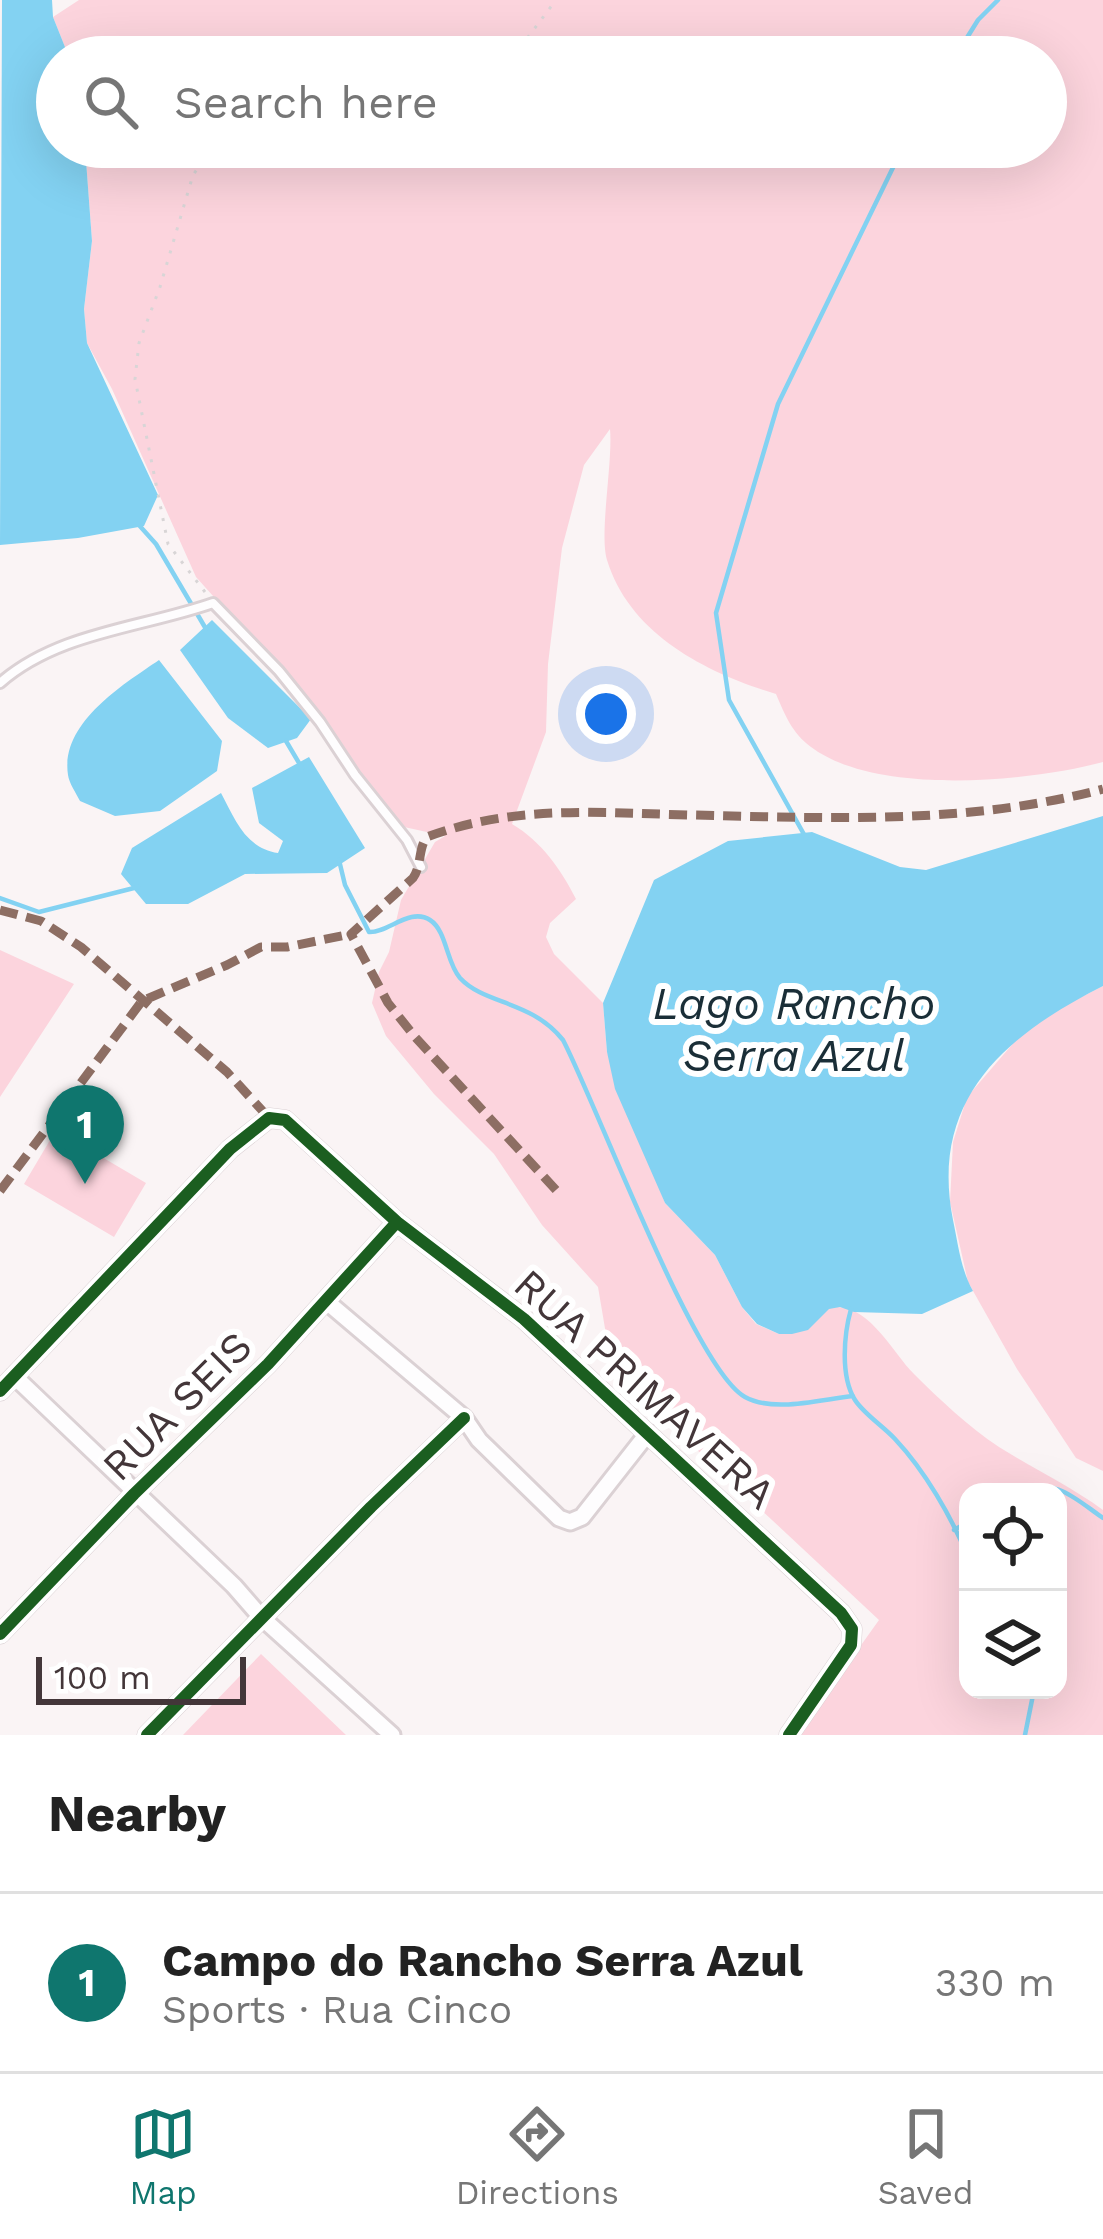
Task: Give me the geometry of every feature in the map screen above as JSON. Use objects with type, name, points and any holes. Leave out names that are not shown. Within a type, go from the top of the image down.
[{"type":"street","name":"RUA PRIMAVERA","points":[[14,1376],[230,1149],[269,1118],[291,1124],[397,1222],[524,1319],[817,1589],[852,1630],[851,1645],[789,1735]]},
{"type":"street","name":"RUA SEIS","points":[[0,1634],[268,1364],[397,1222]]},
{"type":"street","points":[[326,1301],[464,1418],[559,1518],[570,1522],[582,1517],[648,1433]]},
{"type":"street","points":[[0,1391],[14,1376],[261,1617],[392,1735]]},
{"type":"street","points":[[147,1735],[464,1418]]},
{"type":"lane","points":[[0,683],[32,657],[64,644],[213,603],[279,671],[320,722],[355,776],[407,840],[421,867]]},
{"type":"path","points":[[529,36],[556,0]]},
{"type":"path","points":[[198,168],[139,343],[135,379],[168,544],[213,603]]},
{"type":"shaded area","points":[[79,0],[1103,0],[1103,762],[995,779],[912,779],[839,763],[811,747],[794,730],[776,694],[698,662],[652,630],[633,610],[618,586],[605,548],[610,429],[584,465],[562,548],[548,664],[546,732],[512,824],[549,857],[576,899],[550,923],[546,937],[554,954],[603,1003],[607,1052],[665,1203],[715,1255],[756,1324],[779,1334],[815,1313],[850,1309],[977,1431],[1061,1483],[959,1483],[959,1699],[1067,1699],[1067,1487],[1103,1510],[1103,1735],[797,1735],[879,1620],[649,1405],[609,1352],[598,1287],[542,1225],[494,1154],[434,1094],[386,1036],[372,1003],[379,972],[389,952],[401,900],[435,842],[445,836],[395,825],[248,635],[196,577],[87,343],[84,309],[92,241],[87,168],[1067,168],[1067,36],[61,36],[53,17]]},
{"type":"shaded area","points":[[0,950],[74,984],[0,1097]]},
{"type":"shaded area","points":[[1103,986],[1103,1471],[1076,1458],[1017,1369],[968,1282],[950,1202],[953,1142],[967,1097],[1023,1032]]},
{"type":"shaded area","points":[[56,1130],[146,1183],[114,1237],[24,1184]]},
{"type":"shaded area","points":[[261,1654],[346,1735],[183,1735]]},
{"type":"water","points":[[2,0],[52,0],[61,36],[36,36],[36,168],[87,168],[92,241],[84,309],[87,343],[158,495],[144,526],[0,545]]},
{"type":"water","points":[[212,620],[311,719],[297,738],[268,748],[228,718],[180,650]]},
{"type":"water","points":[[159,660],[222,741],[217,771],[160,811],[115,816],[80,801],[69,778],[68,756],[74,738],[97,707]]},
{"type":"water","points":[[309,757],[365,848],[327,873],[245,874],[188,904],[146,904],[121,874],[132,848],[221,793],[249,839],[278,853],[283,841],[259,823],[252,788]]},
{"type":"water","name":"Lago Rancho Serra Azul","points":[[1103,816],[1103,986],[1035,1026],[1007,1050],[964,1106],[953,1139],[949,1177],[953,1220],[973,1291],[922,1314],[829,1309],[808,1330],[792,1334],[757,1324],[742,1307],[715,1255],[665,1203],[615,1089],[603,1003],[654,880],[728,841],[812,832],[900,867],[926,870]]},
{"type":"waterway","points":[[968,36],[998,0]]},
{"type":"waterway","points":[[806,838],[729,700],[716,613],[778,404],[893,168]]},
{"type":"waterway","points":[[138,524],[156,544],[206,629]]},
{"type":"waterway","points":[[286,741],[302,768]]},
{"type":"waterway","points":[[339,860],[345,885],[369,932],[407,918],[430,920],[440,931],[460,978],[537,1017],[563,1040],[674,1289],[724,1377],[745,1397],[770,1404],[853,1396]]},
{"type":"waterway","points":[[0,898],[39,912],[138,887]]},
{"type":"waterway","points":[[851,1309],[845,1355],[850,1390],[917,1465],[959,1539]]},
{"type":"waterway","points":[[1067,1494],[1103,1518]]},
{"type":"waterway","points":[[954,1530],[959,1527]]},
{"type":"waterway","points":[[1025,1735],[1032,1699]]},
{"type":"marked path","points":[[556,1190],[415,1037],[388,1003],[351,934],[413,878],[427,837],[525,815],[898,817],[1001,809],[1103,789]]},
{"type":"marked path","points":[[0,910],[41,921],[81,947],[227,1072],[269,1118]]},
{"type":"marked path","points":[[0,1191],[142,1001],[261,947],[287,947],[351,934]]},
{"type":"cycle path","points":[[0,1391],[230,1149],[269,1118],[285,1120],[397,1222],[524,1319],[841,1613],[852,1629],[851,1645],[789,1735]]},
{"type":"cycle path","points":[[0,1634],[268,1364],[397,1222]]},
{"type":"cycle path","points":[[147,1735],[464,1418]]},
{"type":"place","name":"Campo do Rancho Serra Azul","points":[[85,1184]]}]
